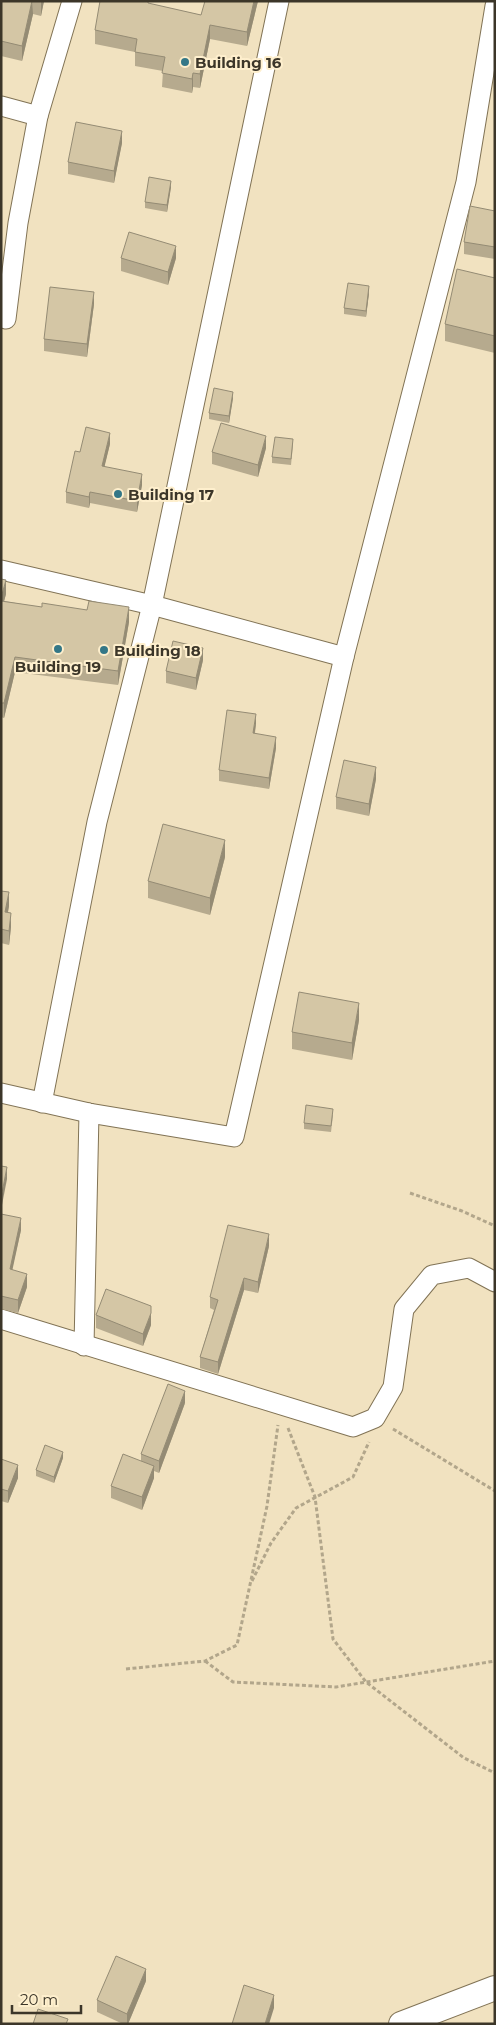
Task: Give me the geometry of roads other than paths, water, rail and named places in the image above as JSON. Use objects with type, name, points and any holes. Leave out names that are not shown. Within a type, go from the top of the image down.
[{"type":"street","points":[[6,319],[18,223],[38,116],[72,1]]},
{"type":"street","points":[[42,1103],[97,822],[152,605],[280,1]]},
{"type":"street","points":[[1,1094],[89,1113],[234,1137],[344,657],[466,182],[495,6]]},
{"type":"street","points":[[1,106],[38,116]]},
{"type":"street","points":[[1,570],[152,605],[344,657]]},
{"type":"street","points":[[84,1346],[89,1113]]},
{"type":"street","points":[[1,1319],[280,1407],[352,1427],[375,1418],[392,1387],[404,1309],[432,1275],[469,1268],[495,1282]]},
{"type":"street","points":[[401,2024],[495,1988]]},
{"type":"place","name":"Building 16","points":[[185,62]]},
{"type":"place","name":"Building 17","points":[[118,494]]},
{"type":"place","name":"Building 19","points":[[58,649]]},
{"type":"place","name":"Building 18","points":[[104,650]]}]
